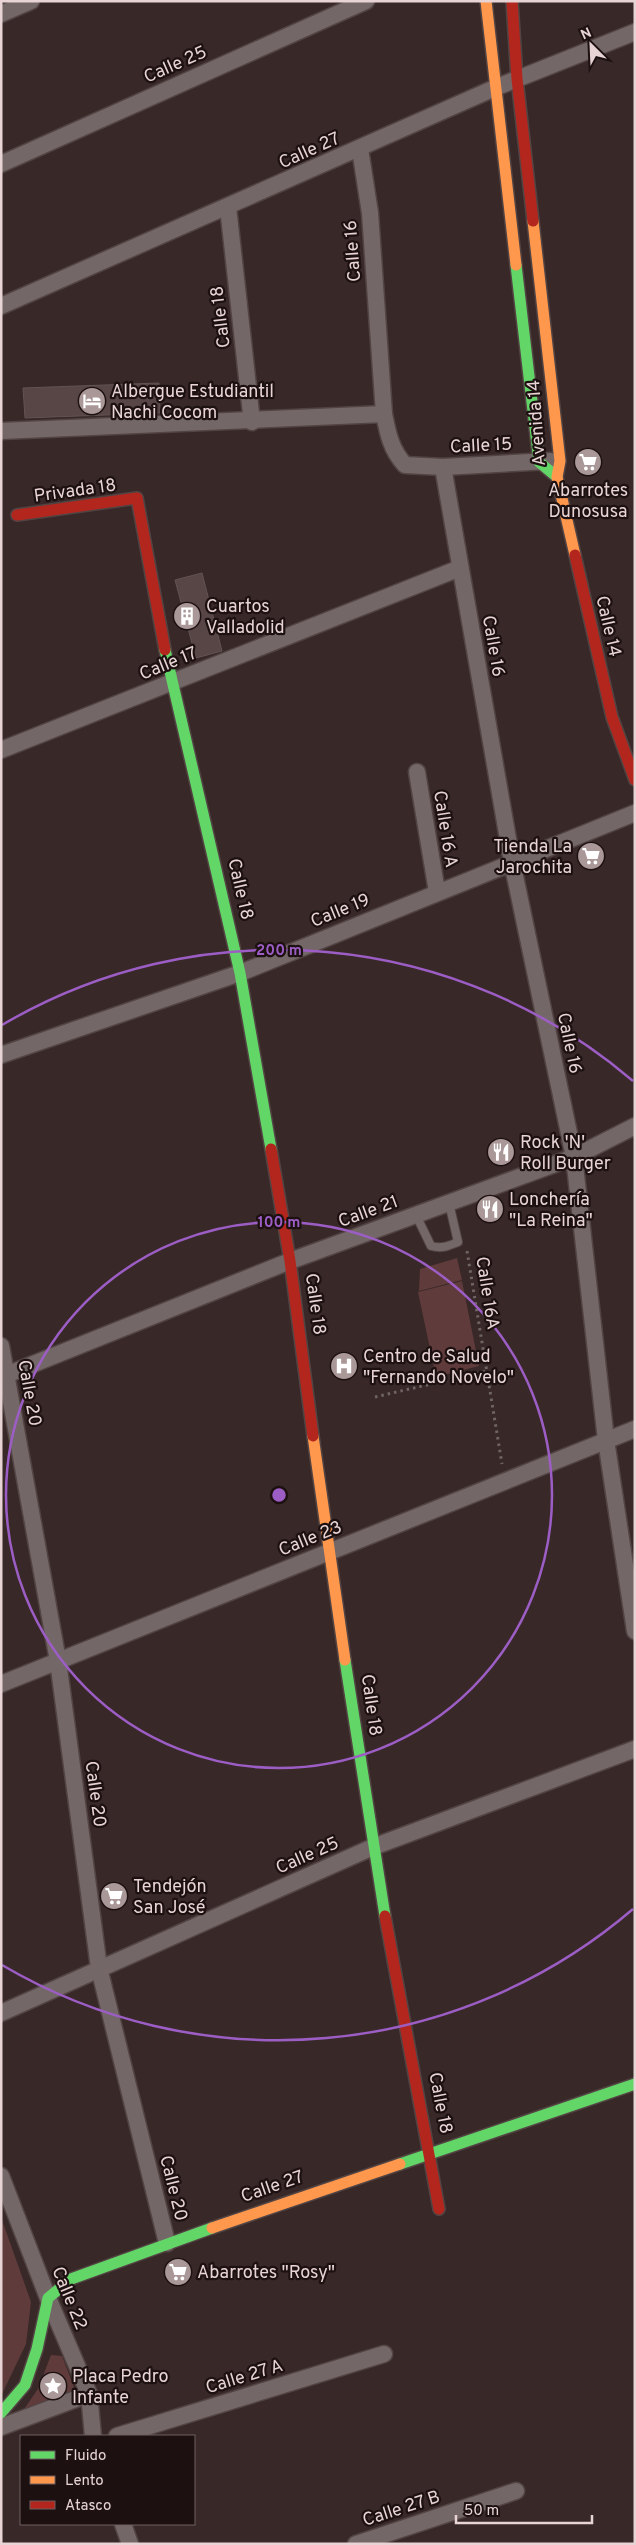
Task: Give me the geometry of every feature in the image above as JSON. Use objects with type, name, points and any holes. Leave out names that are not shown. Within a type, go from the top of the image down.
[{"type":"street","points":[[1,14],[31,1]]},
{"type":"street","name":"Calle 25","points":[[1,164],[366,1]]},
{"type":"street","name":"Avenida 14","points":[[486,1],[539,462]]},
{"type":"street","name":"Avenida 14","points":[[512,1],[518,79],[558,469]]},
{"type":"street","name":"Calle 27","points":[[1,306],[497,87],[635,32]]},
{"type":"street","name":"Calle 16","points":[[360,149],[370,213],[384,414],[390,443],[405,465]]},
{"type":"street","name":"Calle 18","points":[[228,207],[252,422]]},
{"type":"street","points":[[1,431],[252,422],[384,414]]},
{"type":"street","name":"Calle 15","points":[[405,465],[443,467],[539,462],[558,469]]},
{"type":"street","name":"Calle 16","points":[[443,467],[512,862],[574,1158],[606,1440],[635,1631]]},
{"type":"street","name":"Calle 14","points":[[558,469],[612,717],[635,780]]},
{"type":"street","name":"Calle 18","points":[[137,498],[171,683],[240,973],[290,1261],[329,1552],[373,1847],[439,2209]]},
{"type":"street","name":"Privada 18","points":[[17,516],[137,498]]},
{"type":"street","name":"Calle 17","points":[[1,750],[460,568]]},
{"type":"street","name":"Calle 16 A","points":[[417,772],[436,892]]},
{"type":"street","name":"Calle 19","points":[[1,1055],[240,973],[635,813]]},
{"type":"street","name":"Calle 21","points":[[4,1376],[290,1261],[574,1158],[635,1126]]},
{"type":"street","name":"Calle 20","points":[[1,1346],[4,1376],[58,1661],[99,1968],[167,2243]]},
{"type":"street","name":"Calle 23","points":[[1,1684],[635,1429]]},
{"type":"street","name":"Calle 25","points":[[1,2012],[373,1847],[635,1749]]},
{"type":"street","name":"Calle 27","points":[[48,2298],[71,2278],[167,2243],[635,2084]]},
{"type":"street","name":"Calle 22","points":[[1,2176],[48,2298],[89,2394],[93,2435]]},
{"type":"street","points":[[1,2412],[25,2386],[37,2349],[48,2298]]},
{"type":"street","name":"Calle 27 A","points":[[120,2435],[384,2354]]},
{"type":"street","points":[[1,2427],[89,2394]]},
{"type":"street","name":"Calle 27 B","points":[[356,2544],[516,2491]]},
{"type":"street","points":[[123,2525],[130,2544]]},
{"type":"lane","points":[[416,1215],[431,1246],[441,1248],[448,1246],[458,1242],[449,1203]]},
{"type":"path","name":"Calle 16A","points":[[466,1247],[505,1480]]},
{"type":"path","points":[[375,1397],[486,1370]]},
{"type":"shaded area","points":[[457,1258],[462,1280],[419,1291],[420,1269]]},
{"type":"shaded area","points":[[462,1281],[479,1366],[436,1377],[418,1292]]},
{"type":"shaded area","points":[[1,2217],[31,2302],[26,2344],[1,2396]]},
{"type":"shaded area","points":[[51,2355],[62,2356],[74,2387],[72,2394],[22,2412],[38,2389]]},
{"type":"building","name":"Albergue Estudiantil Nachi Cocom","points":[[159,383],[160,413],[25,418],[23,388]]},
{"type":"building","name":"Cuartos Valladolid","points":[[202,573],[222,651],[196,658],[175,580]]},
{"type":"traffic: fast","points":[[516,265],[539,462],[557,477]]},
{"type":"traffic: fast","points":[[165,650],[240,973],[271,1149]]},
{"type":"traffic: fast","points":[[345,1660],[385,1916]]},
{"type":"traffic: fast","points":[[400,2164],[635,2084]]},
{"type":"traffic: fast","points":[[1,2413],[25,2385],[37,2349],[48,2298],[71,2279],[212,2228]]},
{"type":"traffic: slow","points":[[486,1],[516,265]]},
{"type":"traffic: slow","points":[[533,221],[560,461],[557,477],[575,555]]},
{"type":"traffic: slow","points":[[313,1436],[345,1660]]},
{"type":"traffic: slow","points":[[212,2228],[400,2164]]},
{"type":"traffic: jam","points":[[512,1],[517,79],[533,221]]},
{"type":"traffic: jam","points":[[17,515],[137,498],[165,650]]},
{"type":"traffic: jam","points":[[575,555],[612,717],[635,780]]},
{"type":"traffic: jam","points":[[271,1149],[290,1261],[313,1436]]},
{"type":"traffic: jam","points":[[385,1916],[439,2209]]},
{"type":"place","name":"Albergue Estudiantil Nachi Cocom","points":[[92,401]]},
{"type":"place","name":"Abarrotes Dunosusa","points":[[588,462]]},
{"type":"place","name":"Cuartos Valladolid","points":[[187,616]]},
{"type":"place","name":"Tienda La Jarochita","points":[[591,856]]},
{"type":"place","name":"Rock 'N' Roll Burger","points":[[501,1152]]},
{"type":"place","name":"Lonchería \"La Reina\"","points":[[490,1209]]},
{"type":"place","name":"Centro de Salud \"Fernando Novelo\"","points":[[344,1366]]},
{"type":"place","name":"Tendejón San José","points":[[114,1896]]},
{"type":"place","name":"Abarrotes \"Rosy\"","points":[[178,2272]]},
{"type":"place","name":"Placa Pedro Infante","points":[[53,2386]]}]
